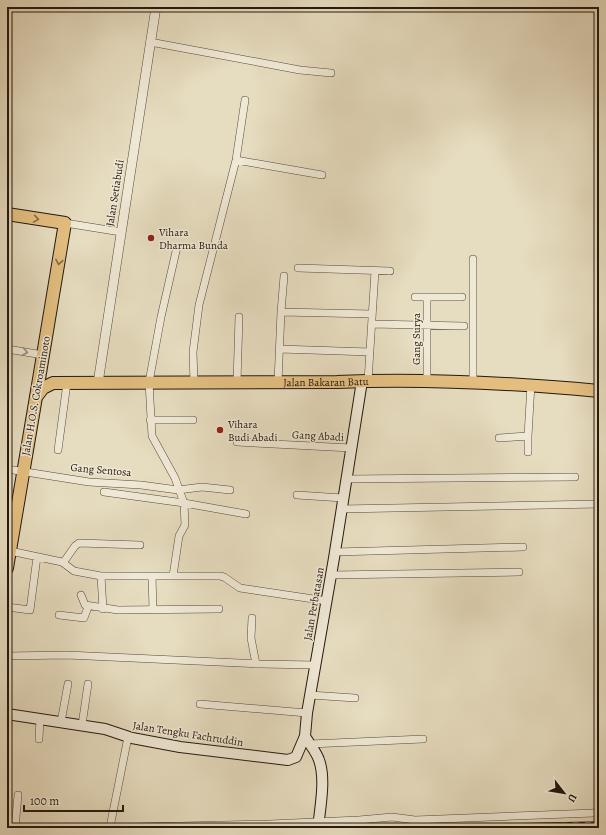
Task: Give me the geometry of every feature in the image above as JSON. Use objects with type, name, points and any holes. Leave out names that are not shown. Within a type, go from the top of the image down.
[{"type":"main road","points":[[7,214],[65,223]]},
{"type":"main road","name":"Jalan H.O.S. Cokroaminoto","points":[[7,568],[65,223]]},
{"type":"main road","points":[[36,397],[43,388],[53,383],[44,376],[42,371],[42,360]]},
{"type":"main road","name":"Jalan Perbatasan","points":[[307,740],[307,713],[327,601],[351,448],[365,381]]},
{"type":"main road","name":"Jalan Bakaran Batu","points":[[53,383],[426,381],[531,384],[599,391]]},
{"type":"main road","name":"Jalan Tengku Fachruddin","points":[[7,714],[104,729],[128,737],[180,747],[288,760],[296,757],[307,740]]},
{"type":"main road","points":[[307,740],[317,755],[321,765],[321,800],[318,825]]},
{"type":"street","name":"Jalan Setiabudi","points":[[98,383],[156,7]]},
{"type":"street","points":[[150,42],[300,70],[332,73]]},
{"type":"street","points":[[194,382],[192,352],[199,305],[236,160],[245,100]]},
{"type":"street","points":[[236,160],[322,175]]},
{"type":"street","points":[[65,223],[121,232]]},
{"type":"street","points":[[173,576],[179,536],[185,525],[184,503],[178,490],[175,478],[152,436],[149,382],[161,317],[177,247]]},
{"type":"street","points":[[473,259],[473,382]]},
{"type":"street","points":[[298,268],[390,271]]},
{"type":"street","points":[[365,381],[370,352],[375,271]]},
{"type":"street","points":[[278,382],[284,276]]},
{"type":"street","points":[[415,297],[462,297]]},
{"type":"street","name":"Gang Surya","points":[[426,381],[427,297]]},
{"type":"street","points":[[281,312],[372,314]]},
{"type":"street","points":[[237,382],[240,317]]},
{"type":"street","points":[[372,324],[464,326]]},
{"type":"street","points":[[7,349],[42,360]]},
{"type":"street","points":[[280,349],[370,352]]},
{"type":"street","points":[[58,450],[67,382]]},
{"type":"street","points":[[528,452],[531,384]]},
{"type":"street","points":[[150,420],[193,420]]},
{"type":"street","points":[[499,438],[528,436]]},
{"type":"street","name":"Gang Abadi","points":[[237,442],[351,448]]},
{"type":"street","name":"Gang Sentosa","points":[[7,469],[89,482],[141,485],[178,490],[202,486],[230,490]]},
{"type":"street","points":[[346,479],[575,477]]},
{"type":"street","points":[[104,492],[184,503],[246,514]]},
{"type":"street","points":[[297,495],[343,498]]},
{"type":"street","points":[[341,509],[599,504]]},
{"type":"street","points":[[63,563],[75,546],[79,543],[140,544]]},
{"type":"street","points":[[335,552],[522,547]]},
{"type":"street","points":[[10,551],[63,563],[74,572],[101,576],[224,577],[240,588],[327,601]]},
{"type":"street","points":[[7,608],[30,610],[37,557]]},
{"type":"street","points":[[331,574],[519,572]]},
{"type":"street","points":[[101,576],[103,609]]},
{"type":"street","points":[[152,576],[153,610]]},
{"type":"street","points":[[80,595],[85,605],[88,607],[103,609],[219,609]]},
{"type":"street","points":[[59,615],[84,618],[88,607]]},
{"type":"street","points":[[252,618],[251,638],[256,664]]},
{"type":"street","points":[[7,656],[67,655],[256,664],[315,665]]},
{"type":"street","points":[[61,722],[68,684]]},
{"type":"street","points":[[82,725],[88,684]]},
{"type":"street","points":[[310,695],[355,698]]},
{"type":"street","points":[[200,704],[307,713]]},
{"type":"street","points":[[39,739],[40,719]]},
{"type":"street","points":[[110,827],[128,737]]},
{"type":"street","points":[[307,740],[423,739]]},
{"type":"street","points":[[15,828],[18,795]]},
{"type":"street","points":[[92,828],[318,825],[392,817],[415,820],[594,813],[599,809]]},
{"type":"railway","points":[[381,828],[599,823]]},
{"type":"place","name":"Vihara Dharma Bunda","points":[[151,238]]},
{"type":"place","name":"Vihara Budi Abadi","points":[[220,430]]}]
